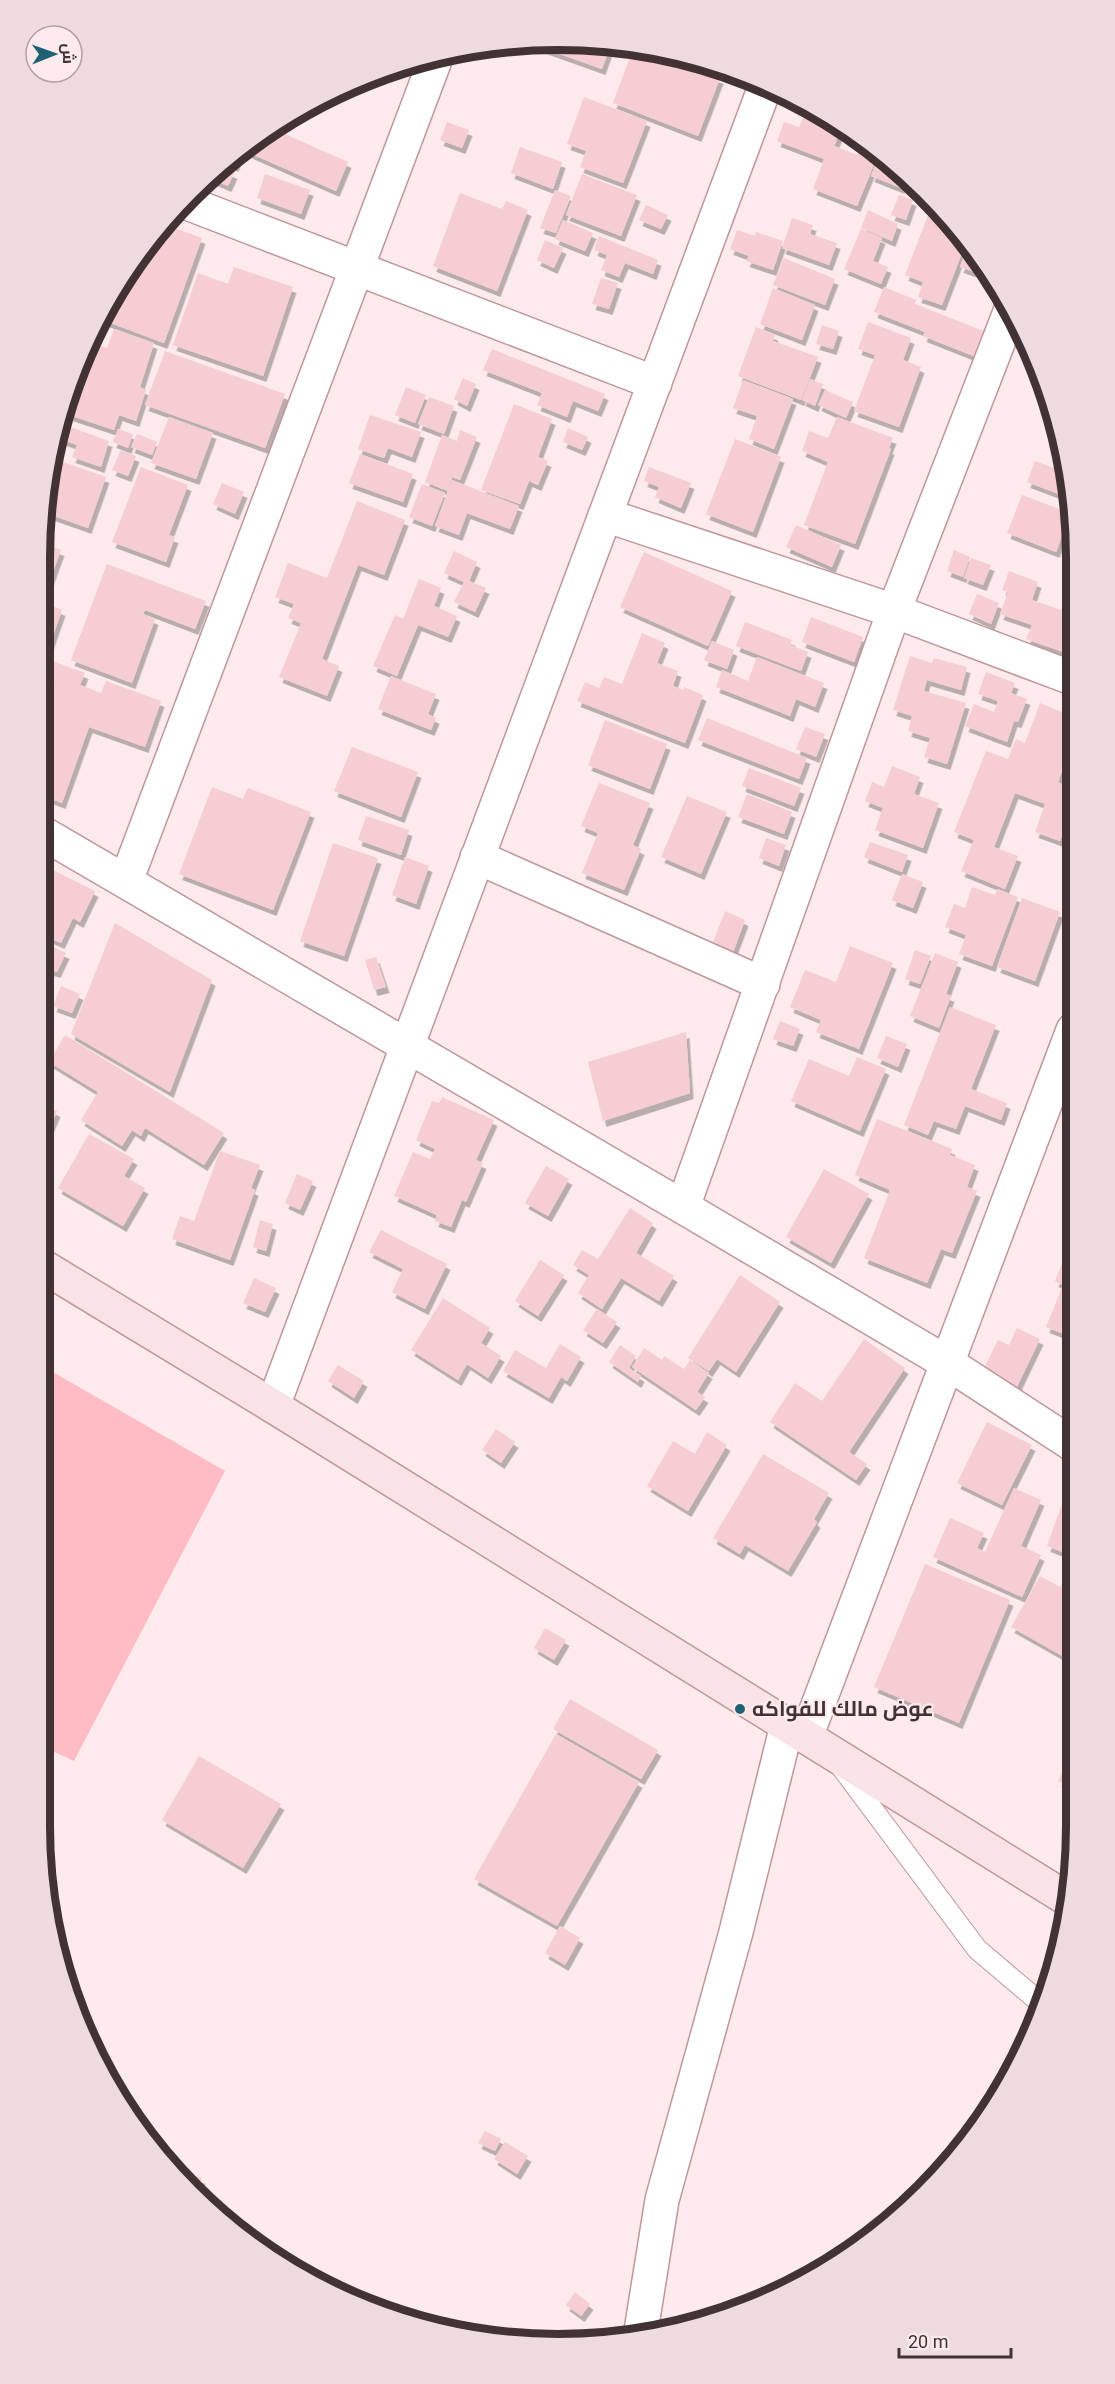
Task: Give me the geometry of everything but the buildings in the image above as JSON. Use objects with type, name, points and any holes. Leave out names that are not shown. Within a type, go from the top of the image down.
[{"type":"street","points":[[126,881],[433,65]]},
{"type":"street","points":[[273,1406],[763,93]]},
{"type":"street","points":[[192,205],[655,383]]},
{"type":"street","points":[[684,1207],[894,611],[1006,321]]},
{"type":"street","points":[[605,515],[894,611],[1066,676]]},
{"type":"street","points":[[50,837],[949,1364],[1066,1440]]},
{"type":"street","points":[[477,858],[763,984]]},
{"type":"street","points":[[642,2327],[662,2200],[736,1932],[1066,1049]]},
{"type":"street","points":[[50,1271],[273,1406],[1061,1895]]},
{"type":"lane","points":[[808,1739],[977,1949],[1036,1999]]},
{"type":"shaded area","points":[[50,1370],[225,1471],[74,1761],[50,1750]]},
{"type":"place","name":"عوض مالك للفواكه","points":[[740,1709]]}]
